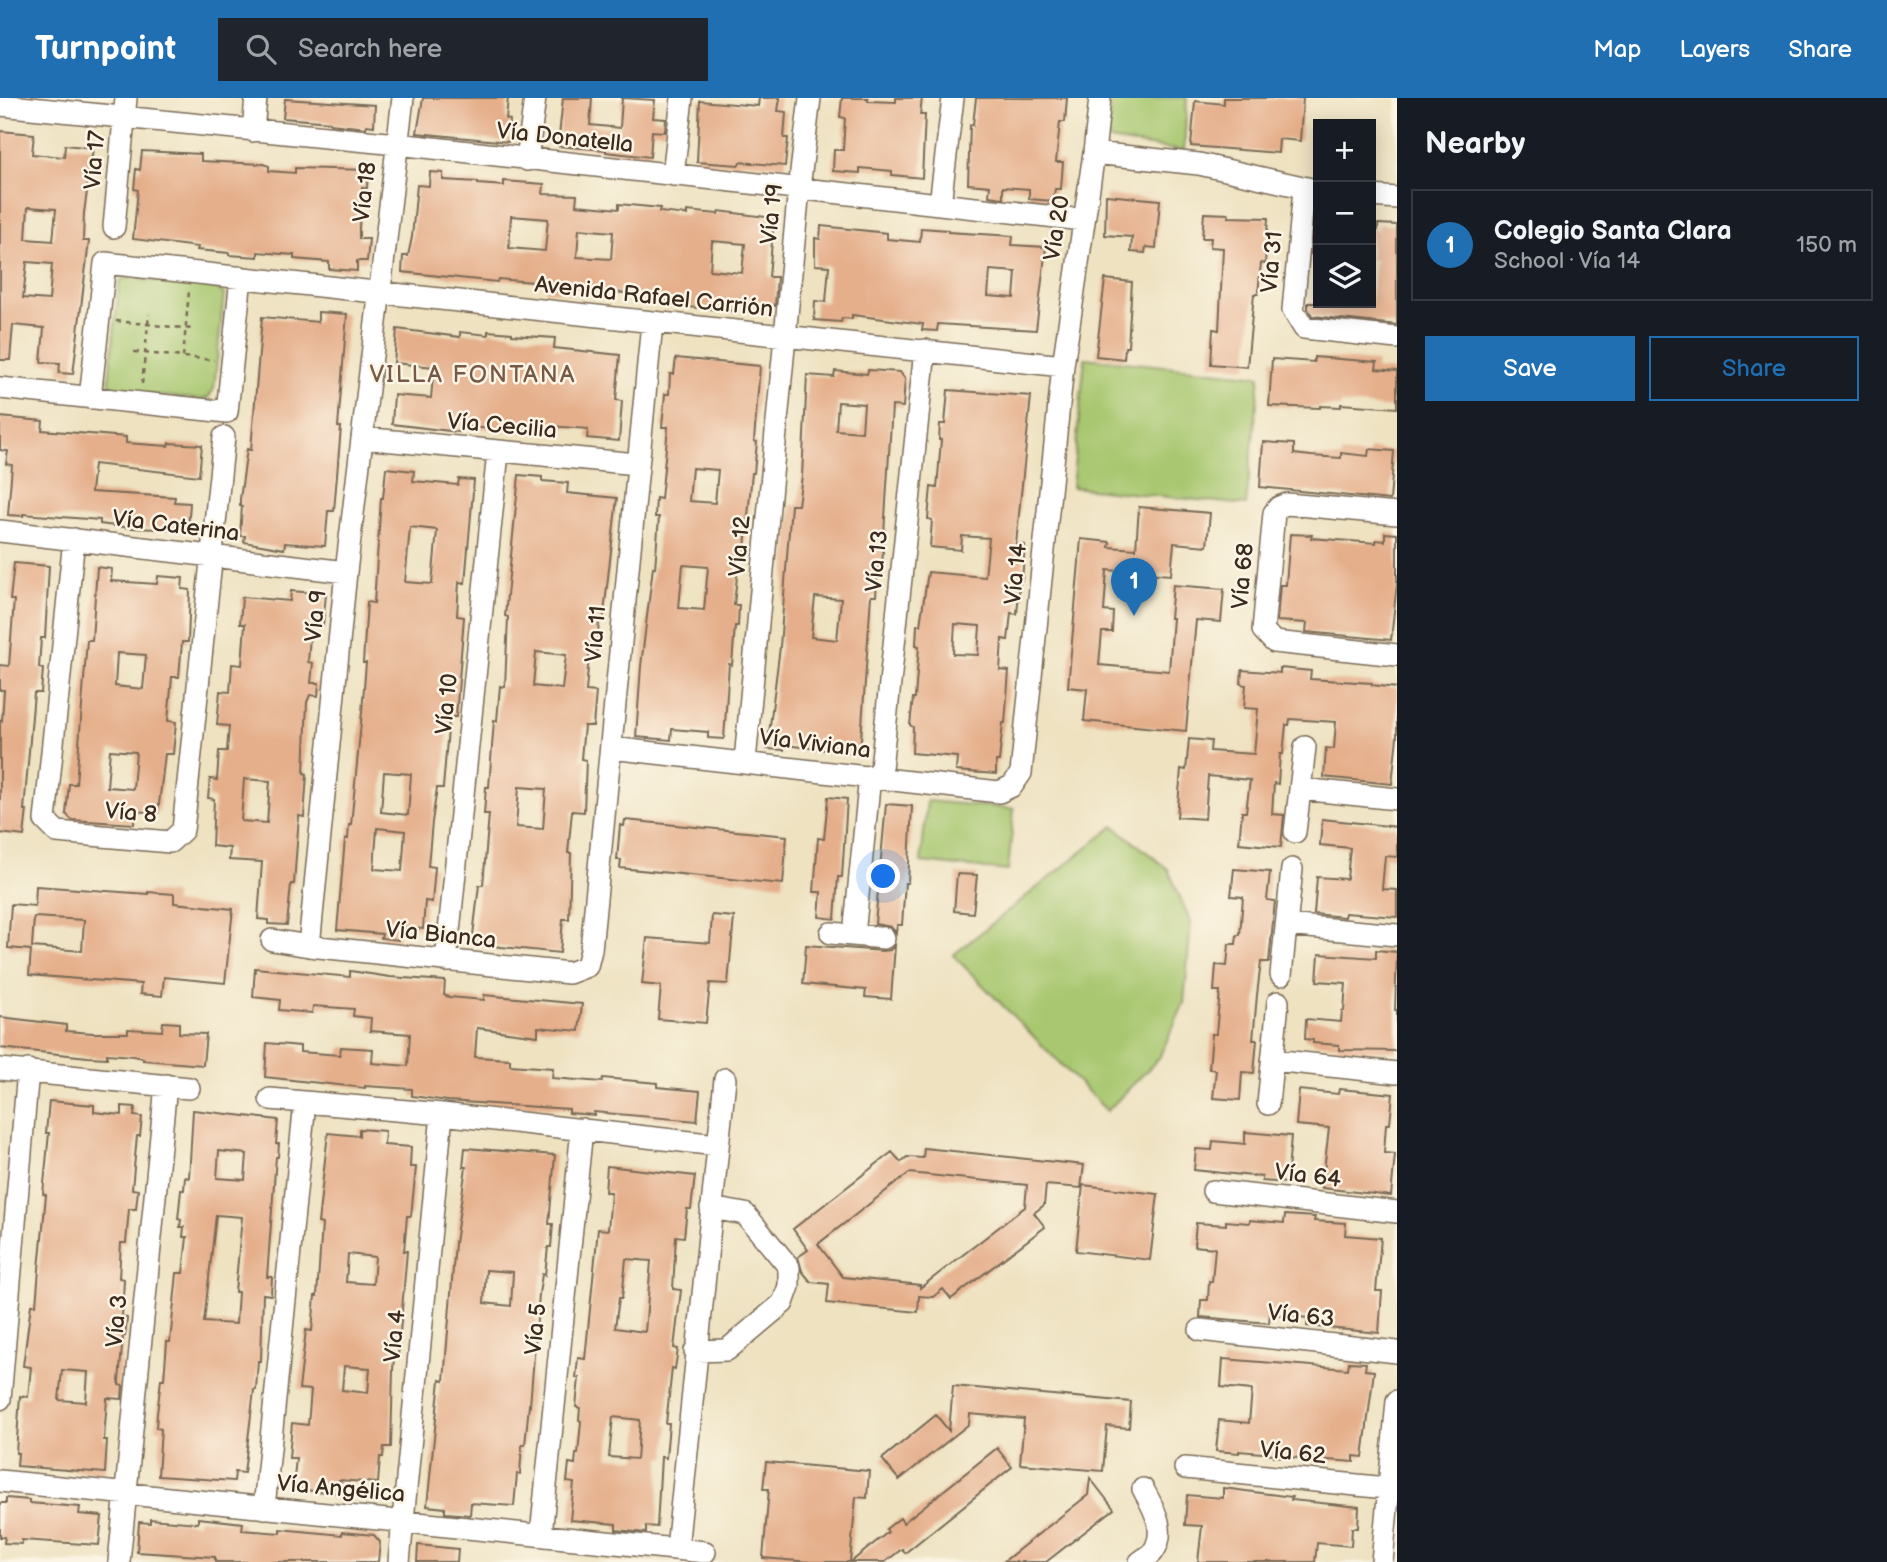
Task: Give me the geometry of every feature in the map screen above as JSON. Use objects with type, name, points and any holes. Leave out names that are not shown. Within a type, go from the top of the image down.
[{"type":"street","points":[[253,131],[256,98]]},
{"type":"street","name":"Vía 18","points":[[378,293],[403,98]]},
{"type":"street","points":[[527,160],[535,98]]},
{"type":"street","points":[[673,175],[682,98]]},
{"type":"street","name":"Vía 19","points":[[785,335],[810,98]]},
{"type":"street","points":[[940,204],[953,98]]},
{"type":"street","name":"Vía 20","points":[[1062,366],[1100,98]]},
{"type":"street","name":"Vía Donatella","points":[[0,105],[125,108],[253,131],[397,144],[1083,220]]},
{"type":"street","name":"Vía 17","points":[[114,227],[125,108]]},
{"type":"street","name":"Vía 31","points":[[1094,153],[1199,164],[1311,189],[1293,310],[1304,328],[1397,338]]},
{"type":"street","points":[[1376,196],[1397,198]]},
{"type":"street","name":"Avenida Rafael Carrión","points":[[90,398],[106,263],[1062,366]]},
{"type":"street","points":[[0,388],[227,412],[241,277]]},
{"type":"street","name":"Vía 9","points":[[309,946],[346,572],[378,293]]},
{"type":"street","name":"Vía 11","points":[[591,950],[652,323]]},
{"type":"street","name":"Vía 12","points":[[745,761],[785,335]]},
{"type":"street","name":"Vía 13","points":[[854,935],[925,350]]},
{"type":"street","name":"Vía 14","points":[[1012,786],[1021,773],[1062,366]]},
{"type":"street","name":"Vía 8","points":[[74,539],[45,820],[57,832],[170,842],[183,830],[224,438]]},
{"type":"street","name":"Vía Cecilia","points":[[362,438],[637,464]]},
{"type":"street","name":"Vía 10","points":[[446,961],[498,452]]},
{"type":"street","name":"Vía 68","points":[[1397,514],[1287,504],[1279,507],[1274,513],[1263,631],[1274,642],[1397,655]]},
{"type":"street","name":"Vía Caterina","points":[[0,531],[346,572]]},
{"type":"street","points":[[1296,832],[1305,747]]},
{"type":"street","name":"Vía Viviana","points":[[611,748],[745,761],[999,792],[1012,786]]},
{"type":"street","points":[[1301,789],[1397,799]]},
{"type":"street","points":[[1281,975],[1292,869]]},
{"type":"street","points":[[1286,925],[1397,935]]},
{"type":"street","points":[[831,933],[884,938]]},
{"type":"street","name":"Vía Bianca","points":[[272,940],[569,973],[587,966],[591,950]]},
{"type":"street","points":[[1268,1104],[1278,1002]]},
{"type":"street","points":[[1272,1060],[1397,1073]]},
{"type":"street","points":[[0,1069],[189,1088]]},
{"type":"street","points":[[0,1399],[28,1070]]},
{"type":"street","points":[[677,1549],[695,1350],[725,1079]]},
{"type":"street","name":"Vía 3","points":[[119,1562],[166,1085]]},
{"type":"street","points":[[270,1099],[442,1114],[717,1145]]},
{"type":"street","points":[[264,1508],[305,1102]]},
{"type":"street","name":"Vía 4","points":[[399,1562],[442,1114]]},
{"type":"street","name":"Vía 5","points":[[541,1535],[582,1129]]},
{"type":"street","name":"Vía 64","points":[[1213,1191],[1397,1212]]},
{"type":"street","points":[[695,1350],[727,1350],[783,1303],[789,1286],[789,1267],[745,1214],[711,1208]]},
{"type":"street","name":"Vía 63","points":[[1200,1330],[1397,1352]]},
{"type":"street","points":[[1382,1562],[1393,1489],[1397,1401]]},
{"type":"street","name":"Vía 62","points":[[1185,1468],[1393,1489]]},
{"type":"street","name":"Vía Angélica","points":[[0,1481],[705,1552]]},
{"type":"street","points":[[1140,1562],[1153,1552],[1159,1536],[1158,1515],[1143,1489]]},
{"type":"path","points":[[183,357],[191,271]]},
{"type":"path","points":[[140,403],[149,314]]},
{"type":"path","points":[[99,319],[193,329]]},
{"type":"path","points":[[134,352],[233,362]]},
{"type":"green space","points":[[1111,98],[1187,98],[1184,151],[1108,140]]},
{"type":"green space","points":[[122,279],[215,287],[224,294],[214,389],[208,398],[201,400],[116,391],[111,387],[109,379],[119,285]]},
{"type":"green space","points":[[1085,358],[1260,376],[1246,505],[1072,487]]},
{"type":"green space","points":[[927,801],[1014,809],[1008,871],[921,862]]},
{"type":"green space","points":[[1114,826],[1168,869],[1191,923],[1184,1003],[1159,1058],[1107,1111],[953,955]]},
{"type":"building","points":[[423,98],[508,98],[508,142],[417,133]]},
{"type":"building","points":[[563,98],[592,98],[590,125],[620,128],[622,98],[655,100],[653,118],[666,119],[665,132],[652,131],[650,157],[558,146]]},
{"type":"building","points":[[759,98],[780,98],[778,111],[786,112],[784,138],[788,138],[785,166],[697,162],[700,101],[758,106]]},
{"type":"building","points":[[842,98],[896,102],[896,98],[922,98],[920,115],[925,115],[922,178],[892,175],[892,171],[860,168],[860,173],[833,171],[834,150],[843,150],[845,118],[840,117]]},
{"type":"building","points":[[976,98],[1067,98],[1065,122],[1060,122],[1056,162],[1063,162],[1061,189],[1055,189],[1053,201],[1029,199],[1029,189],[1003,187],[1003,198],[989,196],[990,186],[968,184],[970,125],[973,125]]},
{"type":"building","points":[[1224,98],[1303,98],[1300,141],[1279,139],[1278,153],[1191,146],[1195,101],[1224,104]]},
{"type":"building","points":[[285,99],[375,105],[374,126],[367,125],[366,128],[283,118]]},
{"type":"building","points":[[0,131],[34,134],[32,154],[64,157],[65,145],[93,148],[84,213],[83,241],[89,241],[73,374],[59,373],[60,363],[41,362],[44,328],[13,325],[10,360],[0,360]],"holes":[[[28,207],[56,209],[53,241],[26,239]],[[27,262],[52,264],[49,300],[23,298]]]},
{"type":"building","points":[[142,151],[201,154],[201,161],[263,164],[269,166],[269,171],[295,173],[295,168],[368,170],[367,188],[362,188],[359,227],[359,239],[369,239],[367,261],[357,261],[357,271],[329,269],[329,262],[294,259],[294,255],[258,252],[258,257],[229,255],[197,250],[198,247],[133,239],[138,190],[134,189],[136,169],[140,170]]},
{"type":"building","points":[[430,172],[443,173],[443,180],[478,184],[504,186],[504,181],[544,184],[543,194],[577,195],[576,205],[619,209],[619,204],[660,208],[659,212],[687,215],[687,211],[718,214],[719,211],[774,218],[769,277],[777,277],[775,306],[735,302],[735,311],[675,306],[675,301],[649,299],[649,295],[574,289],[574,293],[546,291],[546,283],[498,279],[497,282],[402,272],[403,256],[408,256],[412,237],[417,185],[429,186]],"holes":[[[511,216],[548,219],[545,251],[509,248]],[[579,229],[613,232],[611,259],[577,257]],[[712,241],[745,244],[742,273],[710,270]]]},
{"type":"building","points":[[1106,195],[1160,200],[1156,248],[1146,247],[1145,253],[1131,252],[1132,237],[1105,235]]},
{"type":"building","points":[[1204,213],[1229,214],[1228,217],[1268,218],[1265,264],[1261,263],[1258,294],[1254,294],[1247,367],[1211,364],[1213,329],[1219,330],[1223,248],[1210,247],[1211,238],[1202,238]]},
{"type":"building","points":[[1378,224],[1397,225],[1397,325],[1312,316],[1308,303],[1313,303],[1313,308],[1376,308]]},
{"type":"building","points":[[821,226],[887,233],[887,239],[920,242],[921,228],[1013,236],[1012,245],[1046,247],[1036,330],[938,324],[937,331],[922,330],[923,324],[852,315],[852,319],[842,318],[841,322],[814,320],[815,301],[826,302],[829,266],[815,265],[815,238],[820,239]],"holes":[[[990,270],[1016,272],[1014,298],[988,296]]]},
{"type":"building","points":[[1105,279],[1132,282],[1128,347],[1125,347],[1124,359],[1096,356]]},
{"type":"building","points":[[318,312],[347,314],[334,511],[328,511],[325,546],[285,543],[284,549],[244,542],[245,536],[240,536],[240,499],[247,449],[251,450],[262,317],[318,322]]},
{"type":"building","points":[[397,329],[460,337],[460,332],[488,335],[488,331],[555,338],[554,348],[620,355],[616,400],[622,401],[619,441],[587,438],[588,429],[550,426],[549,434],[459,426],[459,432],[392,424],[394,395],[431,398],[434,367],[394,363]]},
{"type":"building","points":[[1314,357],[1377,362],[1376,369],[1397,371],[1397,408],[1341,404],[1341,407],[1320,408],[1269,406],[1272,359],[1314,362]]},
{"type":"building","points":[[676,358],[760,366],[754,441],[757,442],[744,559],[739,558],[734,605],[739,605],[738,626],[735,626],[732,665],[729,664],[724,739],[708,738],[708,732],[672,729],[671,740],[636,737],[641,666],[653,567],[655,568],[659,517],[655,517],[656,498],[661,499],[668,427],[662,427],[665,394],[669,394],[670,374],[674,374]],"holes":[[[692,468],[718,470],[715,503],[689,501]],[[683,565],[708,567],[704,610],[679,608]]]},
{"type":"building","points":[[868,370],[900,372],[905,379],[903,407],[892,406],[882,566],[878,565],[876,596],[871,596],[860,754],[784,745],[784,750],[767,749],[780,647],[791,505],[798,505],[802,476],[807,375],[834,377],[835,371],[867,374]],"holes":[[[838,402],[864,404],[862,432],[836,430]],[[815,597],[841,599],[837,640],[811,637]]]},
{"type":"building","points":[[948,390],[1031,396],[1016,544],[1025,545],[1022,580],[1017,614],[1011,613],[1008,640],[1002,639],[1000,670],[1009,671],[1005,723],[999,761],[996,761],[996,774],[956,771],[957,757],[912,753],[913,727],[910,725],[919,646],[916,645],[917,625],[920,625],[928,572],[985,577],[989,538],[962,536],[961,550],[930,547],[932,520],[928,519],[931,487],[937,488],[940,424],[945,424]],"holes":[[[955,624],[980,626],[978,655],[953,654]]]},
{"type":"building","points":[[0,417],[43,421],[42,430],[126,437],[126,443],[202,445],[199,476],[94,464],[91,492],[175,497],[174,502],[190,503],[188,530],[131,528],[100,524],[100,520],[8,515],[12,465],[6,464],[8,451],[0,450]]},
{"type":"building","points":[[1263,442],[1294,444],[1294,454],[1311,456],[1341,458],[1341,453],[1368,456],[1369,449],[1394,451],[1390,500],[1260,487]]},
{"type":"building","points":[[386,468],[414,471],[413,481],[458,485],[459,479],[474,480],[465,583],[459,582],[457,616],[464,617],[456,717],[449,717],[443,788],[437,788],[432,822],[428,866],[435,867],[432,902],[425,901],[423,929],[399,927],[398,940],[381,938],[382,934],[337,930],[345,839],[348,839],[351,825],[362,712],[367,602],[374,603]],"holes":[[[410,527],[437,530],[432,584],[405,582]],[[384,772],[411,774],[408,815],[381,812]],[[377,828],[405,831],[402,871],[374,869]]]},
{"type":"building","points":[[519,475],[542,477],[542,481],[568,483],[567,493],[617,498],[603,622],[599,622],[596,657],[589,656],[586,691],[596,692],[593,726],[584,726],[581,759],[586,760],[584,812],[572,811],[568,853],[571,853],[569,919],[563,919],[560,953],[472,944],[479,885],[483,885],[489,814],[484,814],[486,787],[489,787],[494,720],[497,721],[500,686],[505,687],[508,617],[505,616]],"holes":[[[536,652],[566,655],[562,689],[533,686]],[[519,787],[546,789],[543,829],[516,827]]]},
{"type":"building","points":[[1139,507],[1210,513],[1207,546],[1174,543],[1171,575],[1107,570],[1104,611],[1113,612],[1112,632],[1102,632],[1099,665],[1169,671],[1173,585],[1224,589],[1221,622],[1196,620],[1186,731],[1084,721],[1087,689],[1068,687],[1081,539],[1110,542],[1109,547],[1136,549]]},
{"type":"building","points":[[1385,533],[1397,534],[1397,582],[1391,640],[1306,632],[1307,623],[1277,621],[1280,585],[1286,585],[1290,534],[1376,543],[1376,540],[1385,541]]},
{"type":"building","points":[[14,563],[49,566],[45,638],[41,638],[39,668],[43,669],[41,693],[34,693],[24,836],[0,833],[0,720],[2,721],[4,690],[0,690],[0,665],[9,666],[14,600],[10,600]]},
{"type":"building","points":[[97,567],[112,569],[111,581],[157,584],[158,576],[183,578],[182,589],[190,590],[188,642],[182,642],[179,677],[172,677],[168,721],[176,722],[173,754],[165,754],[158,813],[135,811],[134,824],[72,820],[66,814],[69,784],[76,784],[87,640],[92,640]],"holes":[[[117,653],[146,655],[143,689],[115,686]],[[110,750],[136,752],[133,789],[107,787]]]},
{"type":"building","points":[[291,591],[326,594],[323,625],[311,624],[308,662],[313,663],[311,683],[319,683],[318,696],[310,695],[307,702],[304,817],[299,816],[294,884],[291,884],[287,925],[268,924],[268,920],[258,919],[262,862],[229,860],[230,848],[212,846],[214,799],[208,798],[210,779],[217,780],[219,751],[227,751],[229,726],[217,725],[220,691],[230,692],[232,664],[242,665],[245,624],[240,624],[242,597],[290,601]],"holes":[[[244,779],[270,781],[267,823],[241,821]]]},
{"type":"building","points":[[1280,668],[1311,671],[1310,679],[1372,683],[1397,688],[1397,737],[1392,784],[1324,777],[1326,748],[1334,749],[1336,722],[1290,719],[1289,725],[1286,725],[1283,754],[1280,754],[1278,784],[1274,783],[1272,814],[1284,815],[1281,847],[1239,843],[1242,812],[1246,812],[1250,780],[1208,776],[1205,819],[1177,817],[1181,769],[1186,770],[1189,739],[1211,741],[1210,751],[1254,754],[1258,709],[1244,708],[1246,685],[1241,684],[1242,670],[1280,673]]},
{"type":"building","points":[[828,797],[847,799],[842,877],[838,877],[835,919],[819,917],[821,892],[814,892],[818,838],[824,839]]},
{"type":"building","points":[[886,804],[912,806],[908,883],[905,883],[902,925],[897,925],[896,933],[891,927],[875,924]]},
{"type":"building","points":[[1322,819],[1397,827],[1397,857],[1385,856],[1382,889],[1397,890],[1397,917],[1345,913],[1344,917],[1314,914],[1317,877],[1347,879],[1350,848],[1320,845]]},
{"type":"building","points":[[625,820],[787,836],[783,884],[620,868],[621,860],[617,860],[620,825],[624,826]]},
{"type":"building","points":[[1234,869],[1270,872],[1267,900],[1275,901],[1269,962],[1261,962],[1253,1040],[1257,1040],[1254,1073],[1242,1072],[1240,1100],[1213,1098],[1216,1070],[1209,1069],[1220,991],[1214,991],[1216,965],[1227,966],[1229,944],[1236,944],[1237,935],[1240,935],[1243,897],[1231,896]]},
{"type":"building","points":[[957,874],[977,875],[973,913],[954,911]]},
{"type":"building","points":[[36,886],[174,894],[174,903],[233,909],[225,983],[164,977],[162,996],[140,994],[141,984],[29,975],[31,950],[8,948],[11,904],[35,906]],"holes":[[[34,917],[84,920],[82,951],[32,947]]]},
{"type":"building","points":[[712,915],[734,917],[728,984],[710,983],[706,1023],[658,1019],[661,986],[642,984],[647,938],[710,943]]},
{"type":"building","points":[[806,945],[883,951],[890,950],[895,945],[891,999],[865,997],[866,990],[803,984]]},
{"type":"building","points":[[1376,950],[1397,952],[1397,1051],[1339,1050],[1339,1045],[1313,1043],[1313,1040],[1305,1039],[1306,1019],[1341,1022],[1344,1011],[1346,983],[1317,981],[1319,954],[1376,958]]},
{"type":"building","points":[[255,968],[350,977],[350,971],[445,981],[444,995],[449,997],[484,1000],[484,995],[582,1004],[579,1031],[538,1027],[538,1036],[477,1028],[475,1057],[510,1059],[510,1065],[553,1068],[552,1078],[602,1082],[603,1078],[657,1083],[657,1087],[700,1091],[697,1121],[594,1112],[594,1115],[569,1113],[569,1109],[448,1101],[412,1096],[412,1089],[365,1088],[265,1077],[267,1043],[300,1046],[300,1052],[340,1055],[341,1047],[373,1049],[372,1063],[408,1066],[410,1034],[370,1031],[371,1018],[353,1016],[354,1009],[313,1006],[312,1013],[279,1010],[280,1000],[253,997]]},
{"type":"building","points":[[0,1017],[66,1025],[66,1031],[93,1033],[128,1033],[128,1029],[162,1031],[163,1022],[179,1023],[179,1033],[206,1034],[203,1065],[143,1060],[134,1056],[107,1054],[107,1058],[88,1057],[0,1048]]},
{"type":"building","points":[[1339,1089],[1393,1094],[1390,1124],[1386,1124],[1384,1153],[1395,1154],[1391,1196],[1322,1188],[1329,1128],[1296,1125],[1299,1090],[1338,1094]]},
{"type":"building","points":[[49,1101],[94,1105],[94,1112],[122,1115],[122,1106],[135,1107],[134,1116],[142,1117],[140,1136],[137,1136],[132,1189],[138,1190],[136,1209],[129,1209],[126,1243],[121,1243],[119,1278],[124,1279],[122,1317],[127,1318],[119,1381],[119,1385],[123,1386],[122,1399],[107,1398],[105,1473],[17,1466],[20,1396],[28,1397],[31,1367],[23,1366],[31,1305],[36,1305],[46,1195],[43,1194],[49,1133],[46,1133]],"holes":[[[62,1370],[88,1372],[86,1402],[59,1400]]]},
{"type":"building","points":[[193,1110],[278,1120],[276,1144],[279,1144],[267,1277],[272,1277],[271,1295],[263,1294],[261,1361],[258,1361],[244,1473],[235,1472],[234,1481],[158,1476],[161,1429],[156,1428],[157,1414],[161,1379],[164,1379],[167,1342],[170,1342],[177,1273],[183,1273],[187,1237],[183,1237],[184,1227],[180,1227],[181,1220],[178,1219],[181,1190],[184,1190],[185,1177],[189,1178]],"holes":[[[219,1151],[247,1154],[245,1180],[217,1178]],[[216,1215],[242,1217],[235,1292],[238,1292],[236,1324],[204,1322]]]},
{"type":"building","points":[[359,1129],[385,1131],[384,1145],[411,1147],[410,1167],[416,1167],[411,1216],[407,1216],[404,1251],[407,1251],[398,1356],[394,1356],[391,1447],[384,1447],[383,1457],[380,1457],[378,1483],[339,1480],[337,1493],[293,1489],[296,1458],[289,1458],[292,1423],[308,1425],[311,1390],[299,1389],[306,1330],[312,1331],[317,1296],[322,1224],[318,1223],[328,1133],[359,1136]],"holes":[[[348,1254],[375,1257],[373,1284],[346,1282]],[[344,1366],[370,1368],[368,1393],[342,1390]]]},
{"type":"building","points":[[1245,1132],[1291,1136],[1287,1183],[1262,1181],[1262,1177],[1194,1170],[1196,1149],[1212,1150],[1213,1141],[1245,1144]]},
{"type":"building","points":[[465,1148],[555,1155],[549,1224],[553,1224],[551,1247],[548,1247],[545,1275],[542,1274],[539,1294],[530,1406],[514,1506],[471,1503],[470,1515],[445,1513],[445,1508],[427,1506],[440,1380],[444,1381],[455,1243],[466,1167],[463,1167]],"holes":[[[486,1270],[513,1272],[511,1306],[484,1303]]]},
{"type":"building","points":[[924,1148],[1084,1165],[1081,1188],[1046,1185],[1044,1205],[1034,1213],[1045,1227],[951,1299],[943,1289],[933,1297],[919,1296],[918,1312],[827,1303],[829,1284],[811,1282],[802,1271],[798,1257],[808,1250],[793,1229],[892,1152],[901,1162],[907,1157],[923,1158]],"holes":[[[909,1173],[1027,1185],[1025,1207],[920,1288],[920,1285],[843,1277],[818,1244]]]},
{"type":"building","points":[[607,1166],[695,1176],[684,1237],[676,1236],[673,1289],[681,1290],[674,1348],[678,1349],[675,1369],[672,1368],[666,1424],[669,1424],[666,1458],[661,1457],[657,1527],[646,1526],[646,1533],[616,1530],[616,1524],[570,1520],[574,1483],[567,1482],[569,1463],[575,1464],[578,1454],[581,1421],[580,1408],[576,1407],[578,1358],[585,1359],[598,1229],[608,1230],[611,1192],[605,1192]],"holes":[[[626,1259],[651,1261],[645,1332],[615,1328],[619,1298],[622,1298]],[[613,1417],[640,1420],[637,1459],[609,1457]]]},
{"type":"building","points":[[1083,1185],[1158,1194],[1150,1260],[1076,1251]]},
{"type":"building","points":[[1285,1215],[1315,1217],[1314,1221],[1346,1223],[1345,1235],[1381,1238],[1376,1291],[1382,1291],[1379,1333],[1307,1326],[1308,1318],[1270,1314],[1269,1323],[1200,1317],[1201,1300],[1208,1300],[1209,1281],[1212,1282],[1215,1248],[1194,1246],[1196,1223],[1226,1225],[1226,1221],[1249,1223],[1250,1220],[1284,1223]]},
{"type":"building","points":[[1223,1359],[1348,1369],[1349,1362],[1366,1363],[1365,1370],[1374,1371],[1363,1457],[1354,1456],[1354,1462],[1216,1451],[1219,1420],[1249,1423],[1252,1390],[1221,1387]]},
{"type":"building","points":[[953,1386],[1131,1402],[1129,1428],[1107,1426],[1103,1471],[1020,1464],[1024,1419],[970,1414],[969,1424],[899,1480],[882,1459],[936,1415],[949,1431]]},
{"type":"building","points":[[997,1448],[1012,1467],[905,1553],[902,1549],[885,1562],[851,1562],[888,1532],[886,1529],[900,1518],[903,1523]]},
{"type":"building","points":[[766,1462],[869,1471],[867,1498],[856,1497],[850,1562],[763,1558],[769,1489],[763,1489]]},
{"type":"building","points":[[1090,1478],[1114,1509],[1046,1562],[1003,1562],[1088,1495]]},
{"type":"building","points":[[1223,1488],[1292,1497],[1291,1500],[1359,1507],[1358,1528],[1352,1528],[1351,1546],[1317,1543],[1315,1562],[1198,1562],[1202,1526],[1185,1525],[1187,1495],[1223,1498]]},
{"type":"building","points":[[6,1498],[29,1500],[29,1503],[80,1507],[79,1514],[102,1516],[99,1545],[22,1540],[22,1544],[4,1543],[5,1537],[0,1537],[0,1503],[6,1503]]},
{"type":"building","points":[[198,1518],[243,1523],[242,1530],[280,1533],[280,1529],[374,1535],[380,1542],[378,1562],[215,1562],[215,1557],[137,1552],[139,1522],[150,1523],[150,1519],[198,1523]]},
{"type":"building","points":[[418,1545],[458,1549],[457,1562],[417,1562]]},
{"type":"place","name":"Colegio Santa Clara","points":[[1134,616]]},
{"type":"district","name":"VILLA FONTANA","points":[[473,374]]}]
